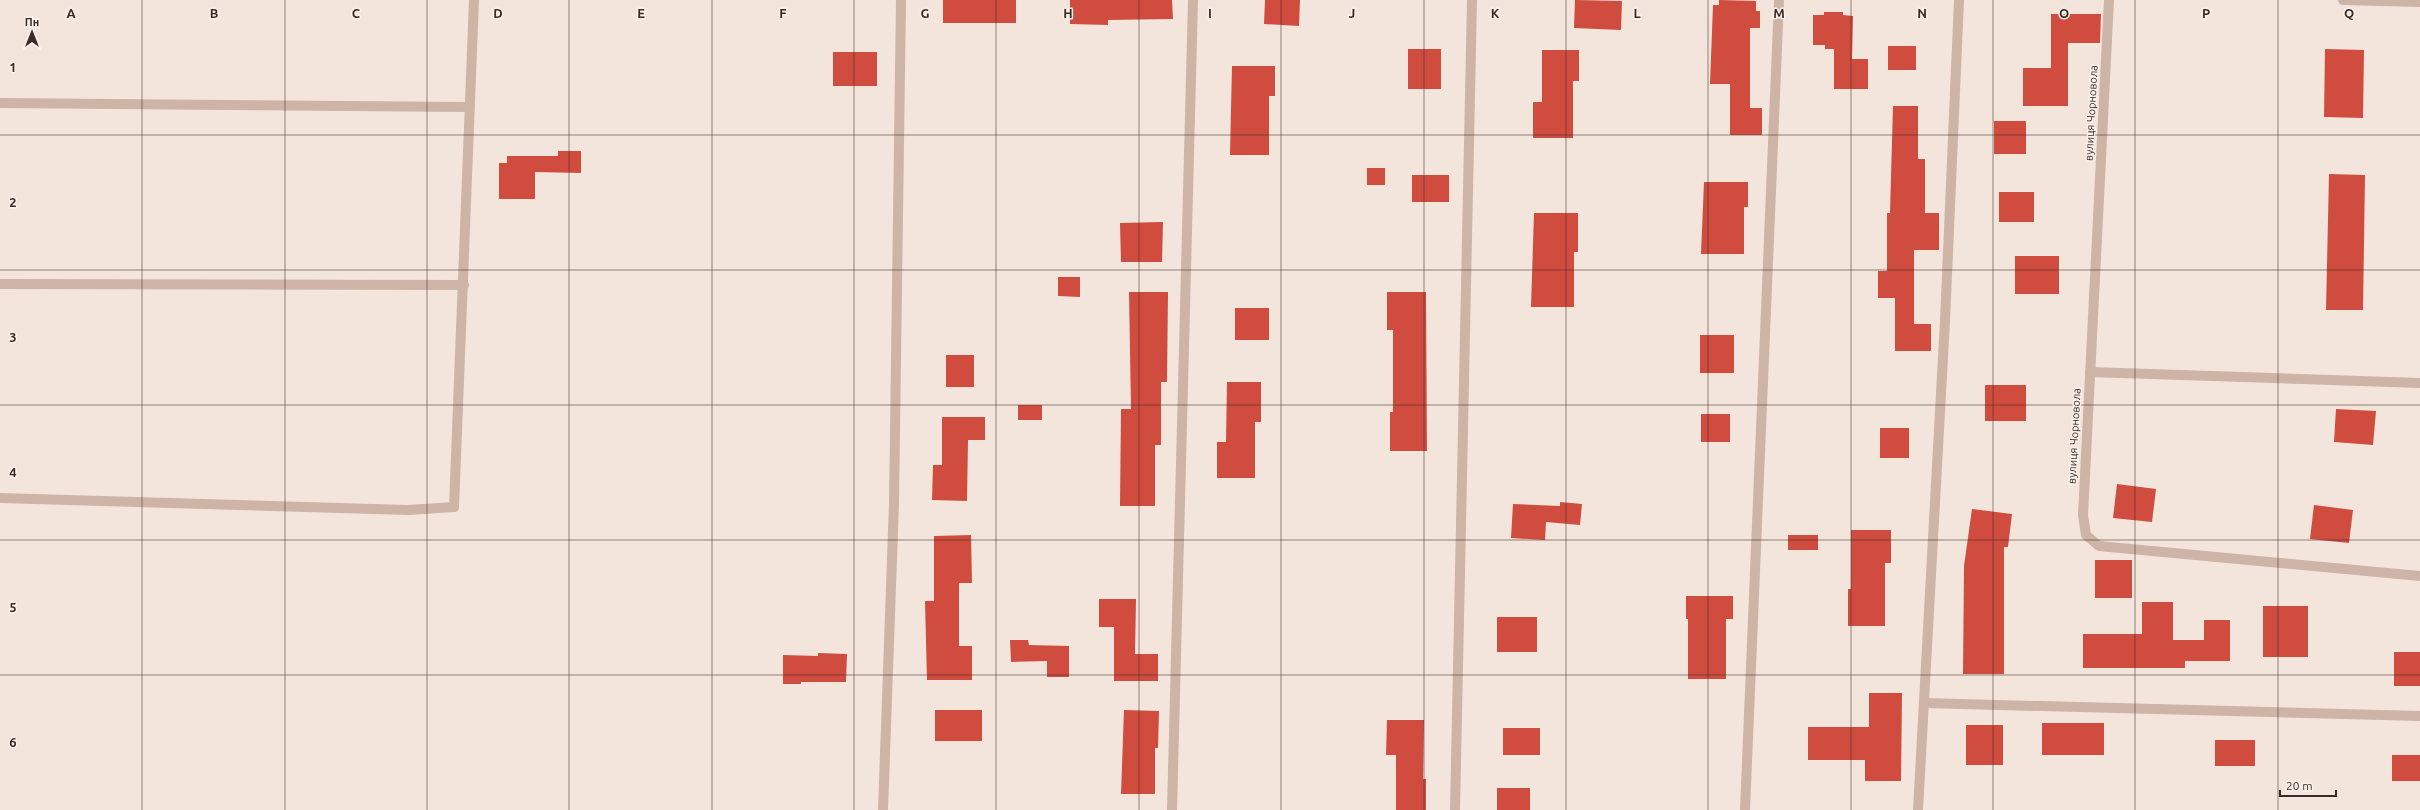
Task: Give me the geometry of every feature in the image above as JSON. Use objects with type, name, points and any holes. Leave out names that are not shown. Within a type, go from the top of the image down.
[{"type":"street","points":[[0,498],[408,510],[454,507],[464,285],[469,107],[474,0]]},
{"type":"street","points":[[883,810],[894,503],[901,0]]},
{"type":"street","points":[[1172,810],[1193,0]]},
{"type":"street","points":[[1455,810],[1472,0]]},
{"type":"street","points":[[1745,810],[1780,0]]},
{"type":"street","points":[[1918,810],[1945,322],[1959,0]]},
{"type":"street","name":"вулиця Чорновола","points":[[2109,0],[2083,515],[2086,535],[2099,546],[2420,576]]},
{"type":"street","points":[[2343,0],[2420,2]]},
{"type":"street","points":[[0,103],[469,107]]},
{"type":"street","points":[[0,284],[464,285]]},
{"type":"street","points":[[2090,372],[2420,383]]},
{"type":"street","points":[[1924,702],[2420,716]]},
{"type":"building","points":[[943,0],[1016,0],[1016,23],[943,23]]},
{"type":"building","points":[[1070,0],[1172,0],[1173,19],[1108,20],[1108,25],[1070,24]]},
{"type":"building","points":[[1265,0],[1300,0],[1299,26],[1264,24]]},
{"type":"building","points":[[1575,0],[1622,1],[1621,30],[1574,28]]},
{"type":"building","points":[[1719,0],[1756,1],[1756,11],[1760,11],[1760,28],[1750,28],[1750,108],[1762,108],[1762,135],[1730,135],[1730,84],[1710,84],[1713,5],[1719,5]]},
{"type":"building","points":[[1824,12],[1843,12],[1843,15],[1853,16],[1852,59],[1868,59],[1868,89],[1834,89],[1834,49],[1825,49],[1825,45],[1813,45],[1813,15],[1824,15]]},
{"type":"building","points":[[2051,14],[2101,14],[2100,43],[2068,43],[2068,106],[2023,106],[2023,68],[2051,68]]},
{"type":"building","points":[[1888,46],[1916,46],[1916,70],[1888,70]]},
{"type":"building","points":[[1408,49],[1441,49],[1441,89],[1408,89]]},
{"type":"building","points":[[2325,49],[2364,50],[2363,118],[2324,117]]},
{"type":"building","points":[[1542,50],[1579,50],[1579,81],[1573,81],[1573,138],[1533,138],[1533,102],[1542,102]]},
{"type":"building","points":[[833,52],[877,52],[877,86],[833,86]]},
{"type":"building","points":[[1232,66],[1275,66],[1275,96],[1269,96],[1269,155],[1230,155]]},
{"type":"building","points":[[1893,106],[1918,106],[1918,159],[1925,159],[1925,213],[1939,213],[1939,250],[1914,250],[1914,324],[1931,324],[1931,351],[1895,351],[1895,298],[1878,298],[1878,271],[1887,271],[1887,213],[1890,213]]},
{"type":"building","points":[[1994,121],[2026,121],[2026,154],[1994,154]]},
{"type":"building","points":[[558,151],[581,151],[581,173],[535,172],[535,199],[499,199],[499,163],[507,163],[507,156],[558,156]]},
{"type":"building","points":[[1367,168],[1385,168],[1385,185],[1367,185]]},
{"type":"building","points":[[2329,174],[2365,175],[2363,310],[2326,310]]},
{"type":"building","points":[[1412,175],[1449,175],[1449,202],[1412,202]]},
{"type":"building","points":[[1704,182],[1748,182],[1748,207],[1744,207],[1744,254],[1701,254]]},
{"type":"building","points":[[1999,192],[2034,192],[2034,222],[1999,222]]},
{"type":"building","points":[[1534,213],[1578,213],[1578,252],[1574,252],[1574,307],[1531,307]]},
{"type":"building","points":[[1163,222],[1162,262],[1121,262],[1120,223]]},
{"type":"building","points":[[2015,256],[2059,256],[2059,294],[2015,294]]},
{"type":"building","points":[[1058,277],[1080,277],[1080,297],[1058,296]]},
{"type":"building","points":[[1129,292],[1168,292],[1167,382],[1161,382],[1161,445],[1155,445],[1155,506],[1120,506],[1121,409],[1131,409]]},
{"type":"building","points":[[1387,292],[1426,292],[1427,451],[1390,451],[1390,412],[1393,412],[1393,330],[1387,330]]},
{"type":"building","points":[[1235,308],[1269,308],[1269,340],[1235,340]]},
{"type":"building","points":[[1700,335],[1734,335],[1734,373],[1700,373]]},
{"type":"building","points":[[946,355],[974,355],[974,387],[946,387]]},
{"type":"building","points":[[1227,382],[1261,382],[1261,422],[1255,422],[1255,478],[1217,478],[1217,442],[1226,442]]},
{"type":"building","points":[[1985,385],[2026,385],[2026,421],[1985,421]]},
{"type":"building","points":[[1018,405],[1042,405],[1042,420],[1018,420]]},
{"type":"building","points":[[2336,409],[2376,411],[2373,445],[2334,442]]},
{"type":"building","points":[[1701,414],[1730,414],[1730,442],[1701,442]]},
{"type":"building","points":[[942,417],[985,417],[985,440],[968,440],[967,501],[932,500],[933,465],[942,465]]},
{"type":"building","points":[[1880,428],[1909,428],[1909,458],[1880,458]]},
{"type":"building","points":[[2117,484],[2156,489],[2152,522],[2113,518]]},
{"type":"building","points":[[1560,502],[1582,504],[1580,525],[1546,522],[1545,540],[1511,538],[1513,504],[1560,506]]},
{"type":"building","points":[[2314,505],[2353,510],[2349,543],[2310,539]]},
{"type":"building","points":[[1972,509],[2012,514],[2008,547],[2004,547],[2004,674],[1963,674],[1964,566]]},
{"type":"building","points":[[1851,530],[1891,530],[1891,563],[1885,563],[1885,626],[1848,626],[1848,589],[1851,589]]},
{"type":"building","points":[[971,535],[972,583],[959,583],[959,646],[972,646],[972,680],[927,680],[925,601],[934,601],[934,536]]},
{"type":"building","points":[[1788,535],[1818,535],[1818,550],[1788,550]]},
{"type":"building","points":[[2095,560],[2132,560],[2132,598],[2095,598]]},
{"type":"building","points":[[1686,596],[1733,596],[1733,619],[1726,619],[1726,679],[1688,679],[1688,619],[1686,619]]},
{"type":"building","points":[[1099,599],[1136,599],[1135,654],[1158,654],[1158,681],[1114,681],[1114,627],[1099,627]]},
{"type":"building","points":[[2142,602],[2173,602],[2173,640],[2204,640],[2204,620],[2230,620],[2230,661],[2185,661],[2185,668],[2083,668],[2083,634],[2142,634]]},
{"type":"building","points":[[2263,606],[2308,606],[2308,657],[2263,657]]},
{"type":"building","points":[[1497,617],[1537,617],[1537,652],[1497,652]]},
{"type":"building","points":[[1010,640],[1028,640],[1029,645],[1069,646],[1069,677],[1047,677],[1047,661],[1011,662]]},
{"type":"building","points":[[2394,652],[2420,652],[2420,686],[2394,686]]},
{"type":"building","points":[[818,653],[847,654],[846,682],[801,682],[801,684],[783,684],[783,655],[818,656]]},
{"type":"building","points":[[1869,693],[1902,693],[1901,781],[1865,781],[1865,760],[1808,760],[1808,727],[1869,727]]},
{"type":"building","points":[[935,710],[982,710],[982,741],[935,741]]},
{"type":"building","points":[[1124,710],[1159,711],[1158,748],[1155,748],[1155,794],[1121,794]]},
{"type":"building","points":[[1387,720],[1424,720],[1423,779],[1426,779],[1426,810],[1396,810],[1396,755],[1386,755]]},
{"type":"building","points":[[2042,723],[2104,723],[2104,755],[2042,755]]},
{"type":"building","points":[[1966,725],[2003,725],[2003,765],[1966,765]]},
{"type":"building","points":[[1503,728],[1540,728],[1540,755],[1503,755]]},
{"type":"building","points":[[2215,740],[2255,740],[2255,766],[2215,766]]},
{"type":"building","points":[[2392,755],[2420,755],[2420,781],[2392,781]]},
{"type":"building","points":[[1497,788],[1530,788],[1530,810],[1497,810]]}]
